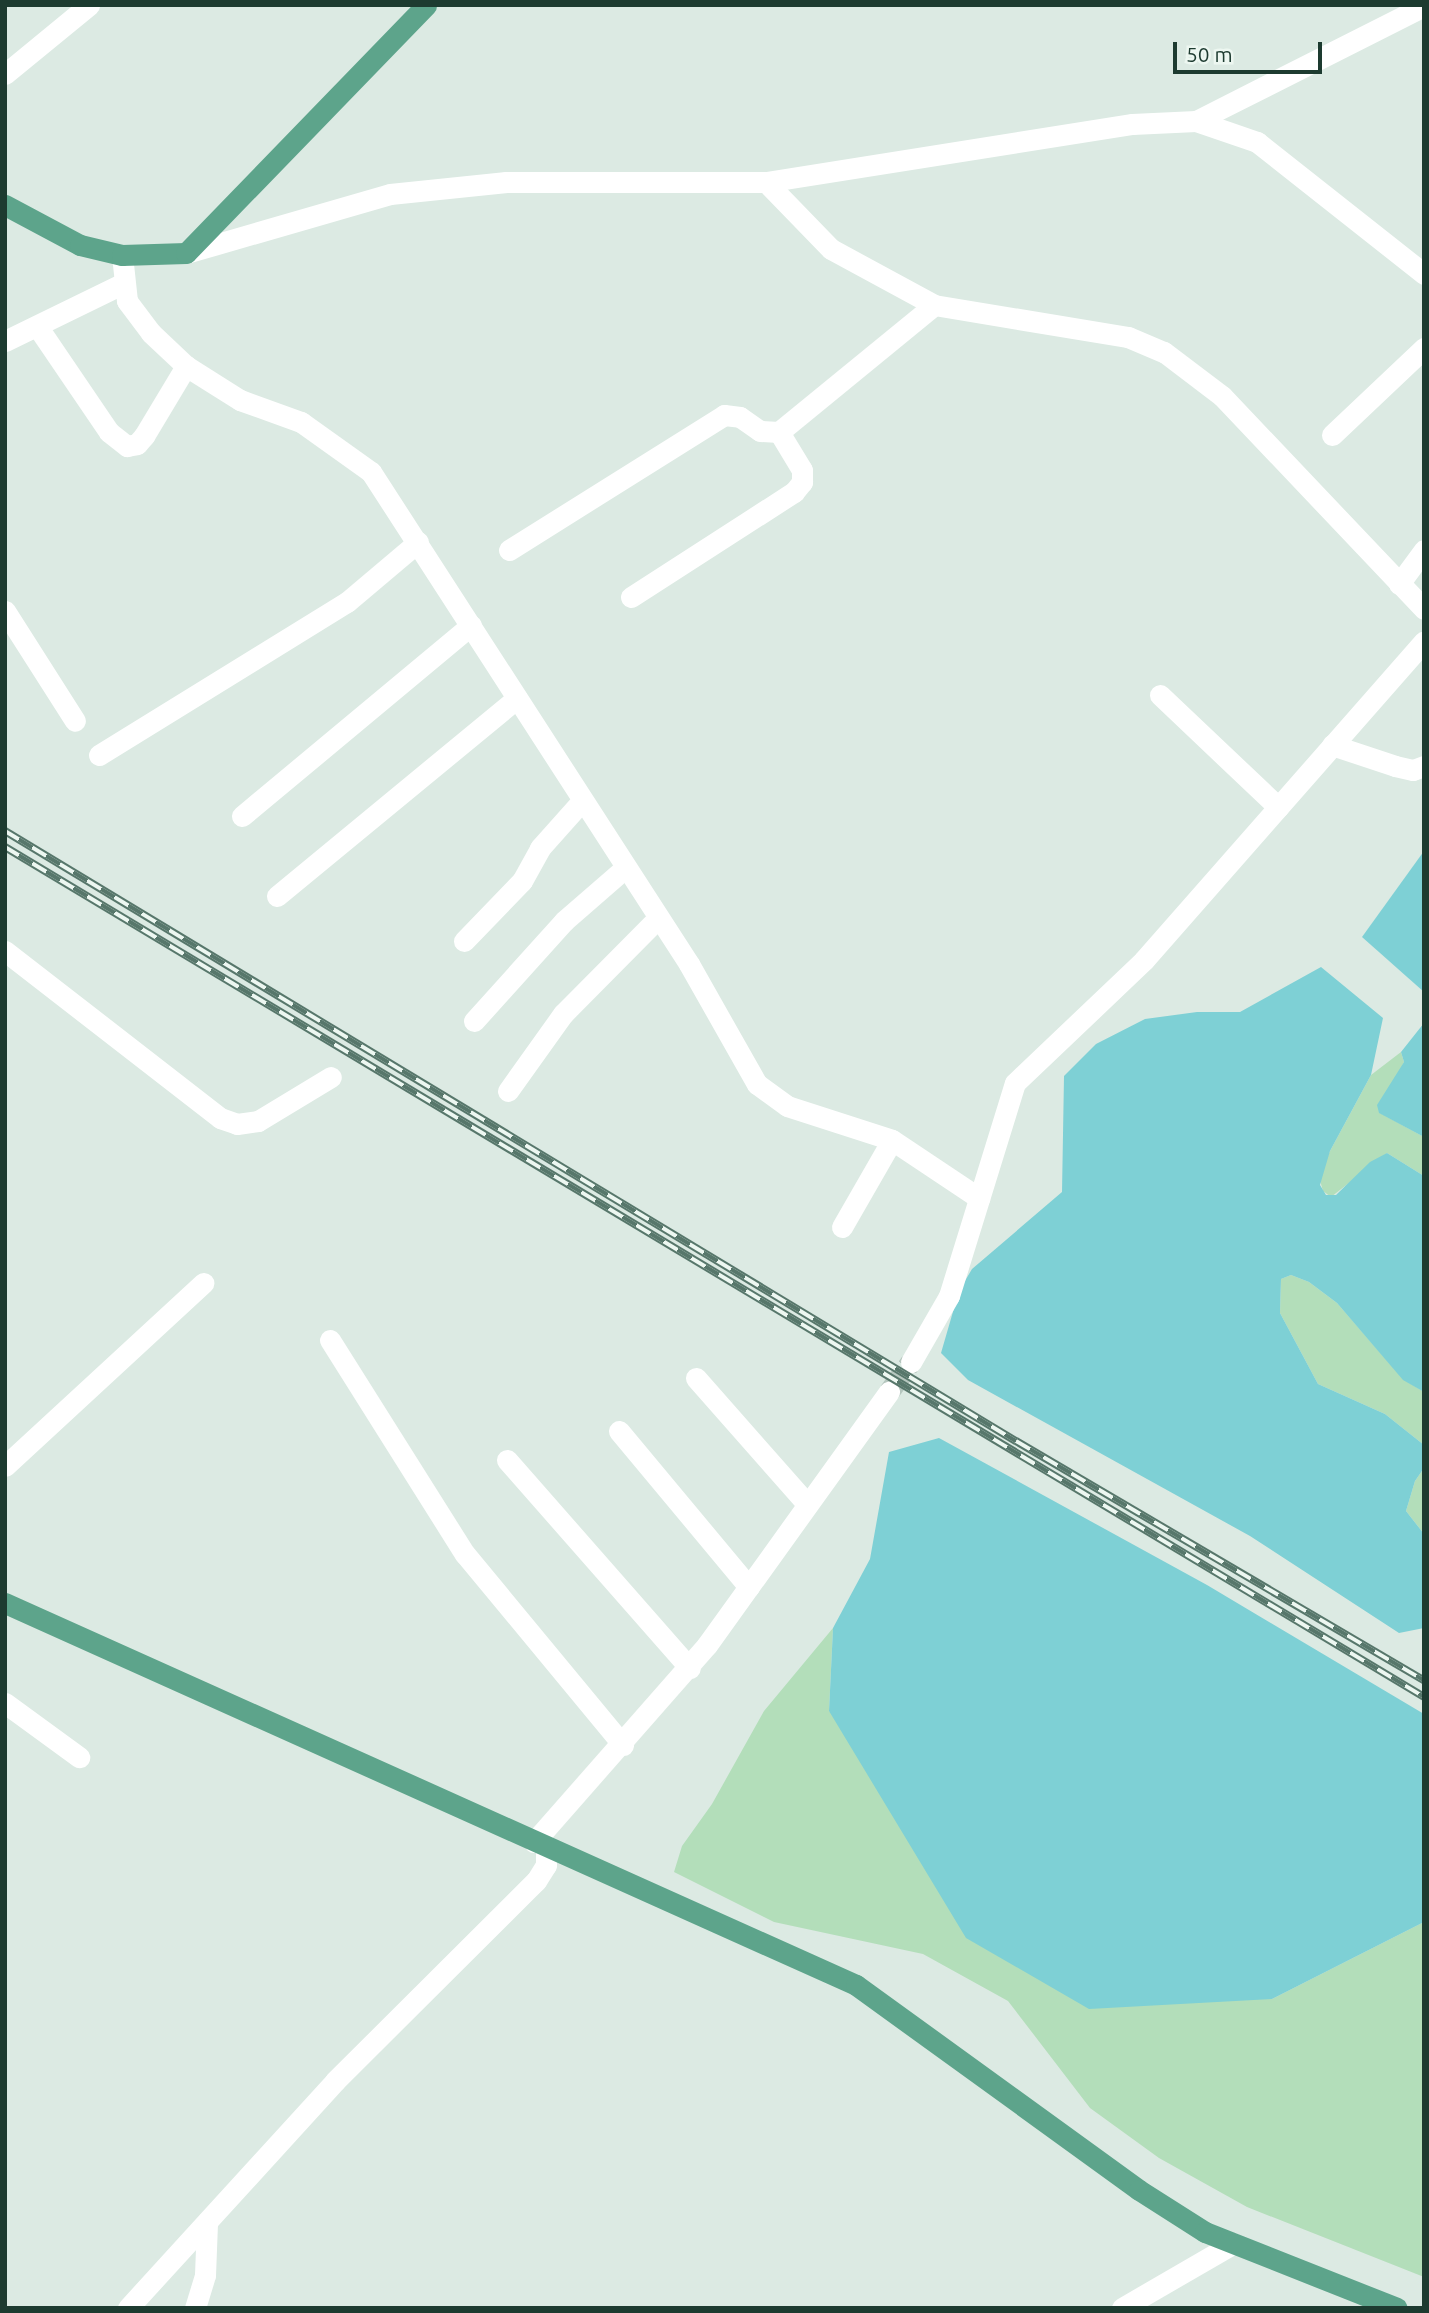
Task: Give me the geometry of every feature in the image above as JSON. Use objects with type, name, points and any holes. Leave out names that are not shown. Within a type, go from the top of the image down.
[{"type":"main road","points":[[5,205],[80,245],[122,255],[186,253],[426,5]]},
{"type":"main road","points":[[5,1603],[856,1985],[1139,2190],[1205,2232],[1397,2308]]},
{"type":"street","points":[[1196,121],[1424,6]]},
{"type":"street","points":[[5,74],[77,9]]},
{"type":"street","points":[[186,253],[390,194],[506,182],[766,182],[1132,124],[1196,121],[1257,142],[1424,274]]},
{"type":"street","points":[[766,182],[831,249],[934,304],[1128,337],[1164,352],[1222,396],[1424,609]]},
{"type":"street","points":[[122,255],[122,284],[137,316],[186,366],[240,400],[301,422],[371,472],[712,1002],[757,1084],[787,1106],[892,1140],[979,1198]]},
{"type":"street","points":[[5,341],[122,284]]},
{"type":"street","points":[[509,550],[724,415],[740,417],[760,431],[779,432],[934,304]]},
{"type":"street","points":[[37,326],[109,432],[127,446],[137,444],[144,436],[186,366]]},
{"type":"street","points":[[1332,435],[1424,348]]},
{"type":"street","points":[[631,597],[794,492],[802,482],[802,470],[779,432]]},
{"type":"street","points":[[99,755],[346,602],[418,542]]},
{"type":"street","points":[[1399,584],[1424,550]]},
{"type":"street","points":[[5,611],[75,721]]},
{"type":"street","points":[[242,816],[471,625]]},
{"type":"street","points":[[911,1362],[949,1296],[1015,1083],[1144,960],[1424,641]]},
{"type":"street","points":[[1160,695],[1278,807]]},
{"type":"street","points":[[277,896],[517,698]]},
{"type":"street","points":[[1332,745],[1395,766],[1413,770],[1424,766]]},
{"type":"street","points":[[464,941],[522,881],[540,848],[581,802]]},
{"type":"street","points":[[474,1021],[564,921],[625,868]]},
{"type":"street","points":[[508,1091],[563,1014],[658,918]]},
{"type":"street","points":[[5,951],[220,1118],[237,1124],[258,1121],[331,1077]]},
{"type":"street","points":[[842,1227],[892,1140]]},
{"type":"street","points":[[5,1466],[203,1283]]},
{"type":"street","points":[[330,1340],[465,1554],[623,1745]]},
{"type":"street","points":[[695,1378],[807,1504]]},
{"type":"street","points":[[128,2308],[335,2081],[536,1881],[546,1865],[540,1844],[690,1668],[889,1392]]},
{"type":"street","points":[[619,1432],[748,1587]]},
{"type":"street","points":[[508,1460],[690,1668]]},
{"type":"street","points":[[5,1703],[79,1758]]},
{"type":"street","points":[[195,2308],[205,2275],[207,2222]]},
{"type":"street","points":[[1122,2308],[1234,2243]]},
{"type":"green space","points":[[1401,1052],[1404,1062],[1380,1113],[1424,1137],[1424,1176],[1387,1153],[1331,1197],[1323,1191],[1319,1177],[1330,1151],[1371,1075]]},
{"type":"green space","points":[[1291,1275],[1309,1282],[1337,1303],[1403,1379],[1424,1392],[1424,1445],[1385,1414],[1318,1384],[1280,1313],[1281,1279]]},
{"type":"green space","points":[[1424,1468],[1424,1534],[1406,1511],[1415,1481]]},
{"type":"green space","points":[[833,1628],[829,1711],[1272,1999],[1424,1922],[1424,2277],[1247,2207],[1159,2158],[1090,2108],[1008,2001],[923,1954],[774,1922],[674,1872],[682,1846],[712,1804],[764,1711]]},
{"type":"water","points":[[1424,851],[1424,992],[1362,937]]},
{"type":"water","points":[[1321,967],[1383,1018],[1371,1075],[1330,1151],[1320,1185],[1326,1195],[1336,1195],[1370,1162],[1387,1153],[1424,1176],[1424,1392],[1403,1380],[1337,1303],[1309,1282],[1291,1275],[1281,1279],[1280,1313],[1318,1384],[1385,1414],[1424,1445],[1424,1468],[1415,1481],[1406,1511],[1424,1534],[1424,1628],[1399,1633],[1250,1536],[968,1380],[941,1353],[959,1291],[972,1269],[1062,1192],[1064,1076],[1096,1044],[1145,1019],[1197,1012],[1240,1012]]},
{"type":"water","points":[[1424,1023],[1424,1137],[1379,1113],[1377,1105],[1404,1062],[1401,1052]]},
{"type":"water","points":[[939,1438],[1207,1585],[1424,1714],[1424,1922],[1272,1999],[1089,2009],[966,1938],[829,1711],[833,1628],[870,1559],[889,1452]]},
{"type":"tunnel","points":[[889,1392],[911,1362]]},
{"type":"railway","points":[[5,831],[1016,1441],[1424,1680]]},
{"type":"railway","points":[[5,847],[1424,1697]]}]
